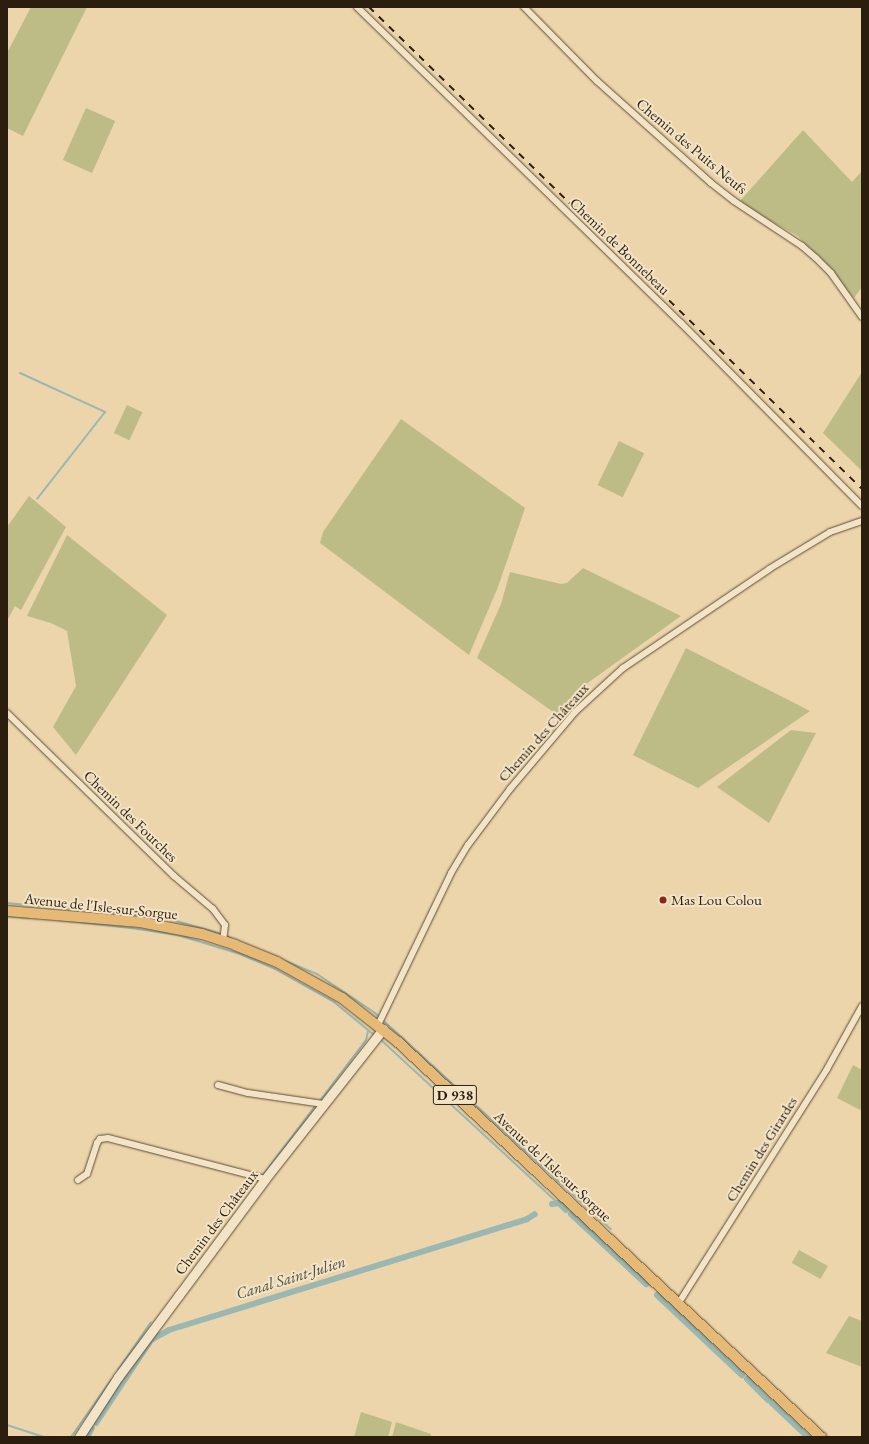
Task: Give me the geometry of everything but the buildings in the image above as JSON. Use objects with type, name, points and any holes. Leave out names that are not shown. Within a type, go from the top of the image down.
[{"type":"main road","name":"Avenue de l'Isle-sur-Sorgue","points":[[7,911],[147,923],[190,931],[223,941],[292,969],[342,998],[381,1027],[821,1437]]},
{"type":"street","name":"Chemin de Bonnebeau","points":[[357,7],[681,323],[862,506]]},
{"type":"street","name":"Chemin des Puits Neufs","points":[[524,7],[597,81],[705,178],[734,201],[802,246],[816,258],[831,273],[862,317]]},
{"type":"street","name":"Chemin des Châteaux","points":[[80,1437],[118,1377],[265,1179],[381,1027],[451,873],[468,844],[510,789],[575,712],[623,668],[769,569],[830,532],[862,521]]},
{"type":"street","name":"Chemin des Fourches","points":[[7,713],[174,876],[213,909],[225,925],[223,941]]},
{"type":"street","name":"Chemin des Girardes","points":[[678,1304],[827,1069],[862,1006]]},
{"type":"street","points":[[218,1085],[248,1093],[323,1104]]},
{"type":"street","points":[[78,1180],[87,1174],[100,1139],[108,1138],[265,1179]]},
{"type":"shaded area","points":[[31,7],[87,7],[23,136],[7,128],[7,53]]},
{"type":"shaded area","points":[[86,108],[115,121],[92,173],[63,160]]},
{"type":"shaded area","points":[[803,130],[852,182],[862,171],[862,287],[854,298],[798,236],[758,214],[740,201]]},
{"type":"shaded area","points":[[862,372],[862,471],[823,433]]},
{"type":"shaded area","points":[[127,405],[142,412],[129,440],[114,433]]},
{"type":"shaded area","points":[[401,419],[525,508],[498,587],[469,655],[320,543],[323,532]]},
{"type":"shaded area","points":[[619,441],[644,453],[623,497],[598,485]]},
{"type":"shaded area","points":[[29,496],[66,527],[21,610],[15,606],[7,621],[7,527]]},
{"type":"shaded area","points":[[67,535],[167,615],[76,755],[53,727],[76,686],[67,631],[51,623],[27,616]]},
{"type":"shaded area","points":[[583,568],[681,616],[575,692],[559,716],[477,658],[501,604],[510,572],[561,584],[567,583]]},
{"type":"shaded area","points":[[686,648],[810,711],[698,788],[633,755]]},
{"type":"shaded area","points":[[791,730],[816,733],[769,823],[717,787]]},
{"type":"shaded area","points":[[853,1065],[862,1070],[862,1111],[837,1098]]},
{"type":"shaded area","points":[[799,1250],[828,1266],[821,1279],[792,1263]]},
{"type":"shaded area","points":[[849,1316],[862,1321],[862,1367],[826,1353]]},
{"type":"shaded area","points":[[361,1412],[392,1422],[388,1437],[354,1437]]},
{"type":"shaded area","points":[[396,1422],[431,1434],[431,1437],[392,1437]]},
{"type":"waterway","points":[[20,373],[105,412],[37,499]]},
{"type":"waterway","points":[[7,903],[162,917],[231,938]]},
{"type":"waterway","points":[[7,916],[30,918]]},
{"type":"waterway","points":[[60,920],[178,935],[240,954],[275,969],[334,1002],[374,1035]]},
{"type":"waterway","points":[[285,961],[317,974],[375,1013],[611,1229]]},
{"type":"waterway","points":[[319,1102],[366,1040],[368,1031]]},
{"type":"waterway","points":[[380,1039],[558,1203]]},
{"type":"waterway","points":[[263,1175],[316,1105]]},
{"type":"waterway","name":"Canal Saint-Julien","points":[[552,1204],[559,1203],[566,1210]]},
{"type":"waterway","name":"Canal Saint-Julien","points":[[96,1423],[151,1340],[169,1330],[527,1219],[535,1214]]},
{"type":"waterway","name":"Canal Saint-Julien","points":[[571,1214],[646,1284]]},
{"type":"waterway","name":"Canal Saint-Julien","points":[[657,1295],[742,1375]]},
{"type":"waterway","points":[[118,1370],[151,1322]]},
{"type":"waterway","name":"Canal Saint-Julien","points":[[747,1379],[768,1400]]},
{"type":"waterway","points":[[71,1437],[111,1380]]},
{"type":"waterway","name":"Canal Saint-Julien","points":[[772,1403],[808,1437]]},
{"type":"waterway","points":[[7,1425],[43,1437]]},
{"type":"waterway","name":"Canal Saint-Julien","points":[[87,1437],[92,1428]]},
{"type":"railway","points":[[369,7],[862,489]]},
{"type":"place","name":"Mas Lou Colou","points":[[663,900]]}]
